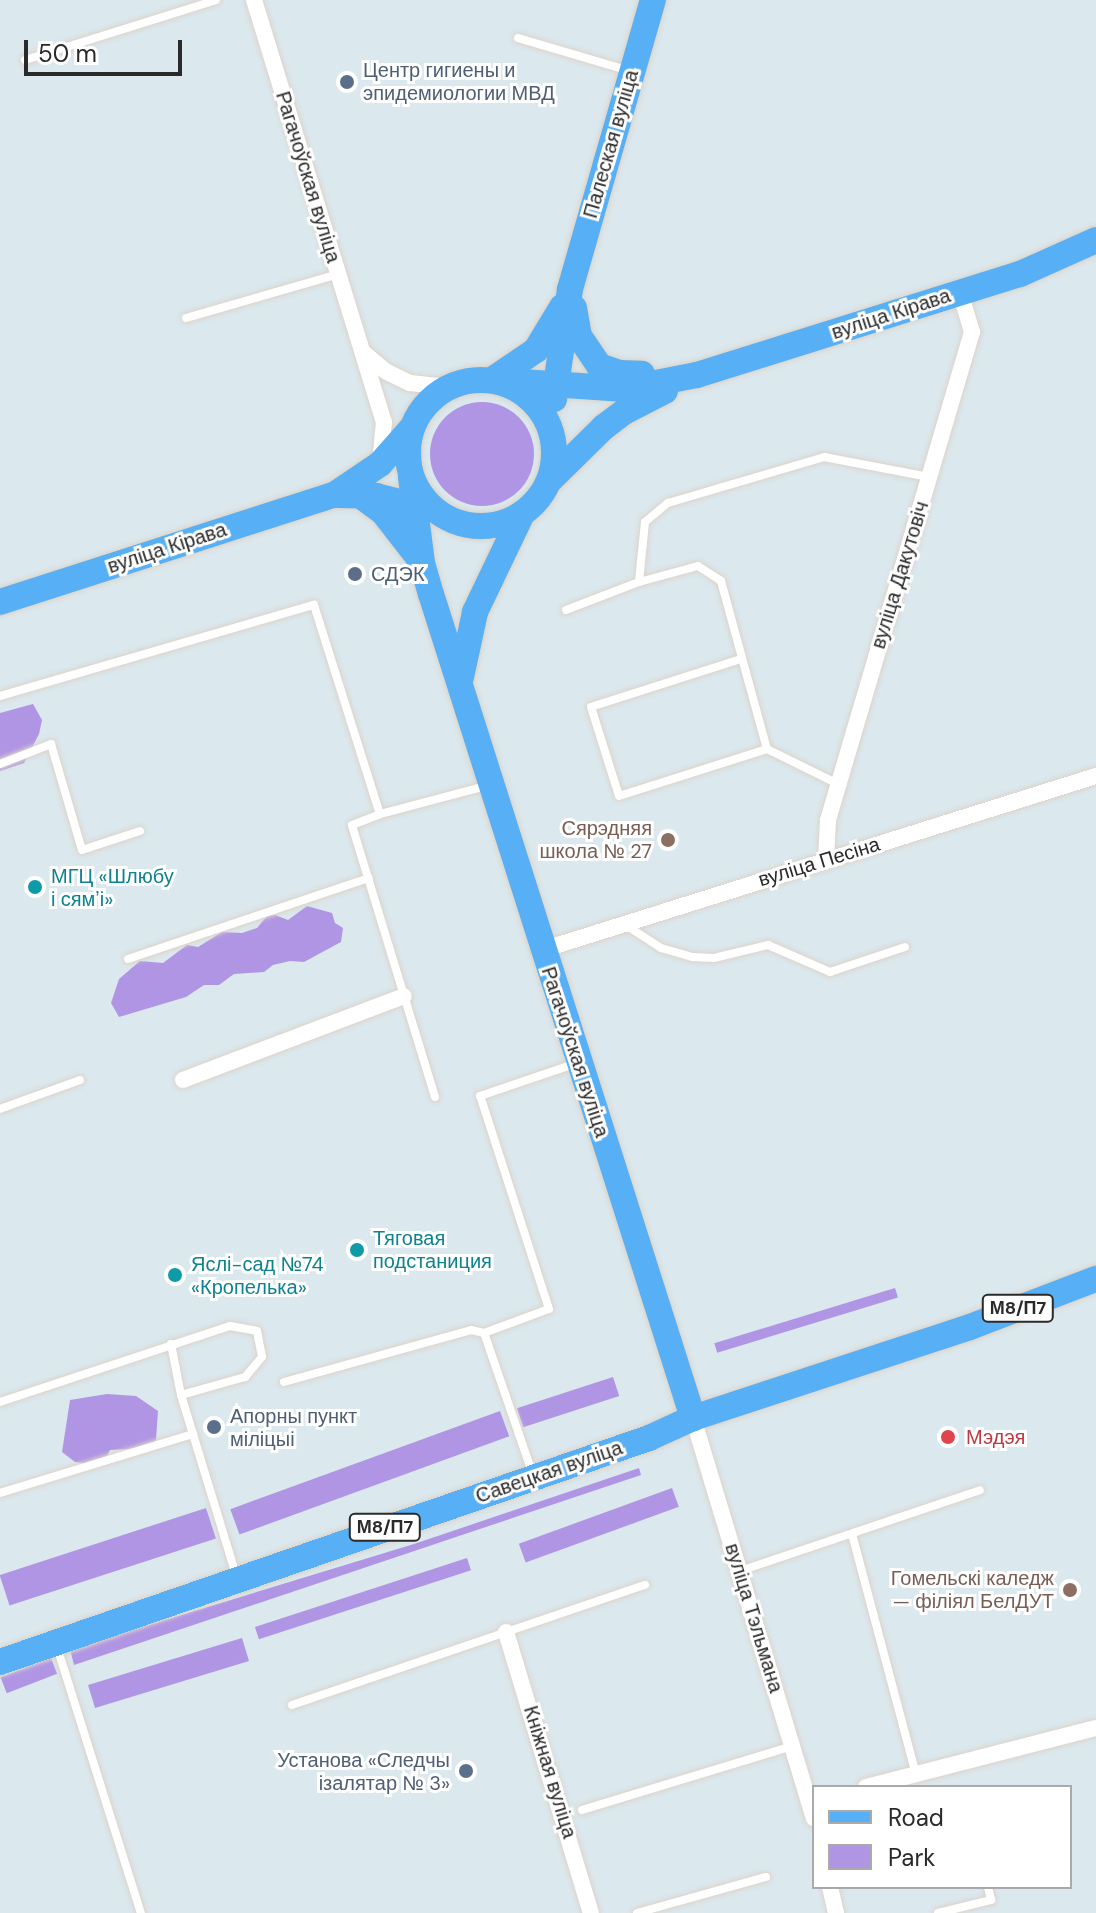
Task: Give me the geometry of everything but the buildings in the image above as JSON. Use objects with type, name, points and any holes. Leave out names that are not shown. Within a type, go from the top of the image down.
[{"type":"main road","name":"Палеская вуліца","points":[[550,427],[570,289],[653,0]]},
{"type":"main road","name":"вуліца Кірава","points":[[492,380],[625,389],[697,375],[1044,265],[1092,243]]},
{"type":"main road","name":"Палеская вуліца","points":[[492,380],[536,350],[554,324],[570,289]]},
{"type":"main road","points":[[570,289],[579,336],[599,366],[619,373],[697,375]]},
{"type":"main road","name":"вуліца Кірава","points":[[549,481],[624,412],[697,375]]},
{"type":"main road","points":[[412,427],[426,404],[448,387],[470,380],[492,380],[517,389],[536,405],[550,427],[555,454],[549,481],[538,500],[506,523],[478,526],[451,521],[425,508]]},
{"type":"main road","name":"вуліца Кірава","points":[[0,602],[346,494],[380,464],[412,427]]},
{"type":"main road","name":"Рагачоўская вуліца","points":[[412,427],[407,452],[411,477],[425,508],[422,563],[542,950],[693,1418]]},
{"type":"main road","points":[[346,494],[383,512],[422,563]]},
{"type":"main road","name":"вуліца Кірава","points":[[346,494],[425,508]]},
{"type":"main road","name":"Рагачоўская вуліца","points":[[460,685],[475,612],[522,514]]},
{"type":"main road","name":"Савецкая вуліца","points":[[0,1662],[649,1438],[693,1418],[970,1327],[1096,1279]]},
{"type":"street","name":"Рагачоўская вуліца","points":[[254,0],[384,422],[380,464]]},
{"type":"street","name":"вуліца Дакутовіч","points":[[826,859],[828,820],[972,332],[960,292]]},
{"type":"street","points":[[364,353],[385,371],[410,383],[448,387]]},
{"type":"street","name":"вуліца Песіна","points":[[542,950],[1096,776]]},
{"type":"street","points":[[183,1080],[404,996]]},
{"type":"street","name":"вуліца Тэльмана","points":[[693,1418],[812,1804]]},
{"type":"street","name":"Кніжная вуліца","points":[[506,1632],[591,1913]]},
{"type":"street","points":[[874,1785],[1096,1728]]},
{"type":"street","points":[[830,1889],[836,1913]]},
{"type":"lane","points":[[25,60],[216,0]]},
{"type":"lane","points":[[518,38],[632,72]]},
{"type":"lane","points":[[186,318],[338,274]]},
{"type":"lane","points":[[639,582],[645,522],[668,503],[824,457],[930,477]]},
{"type":"lane","points":[[566,610],[639,582],[698,566],[721,581],[767,749]]},
{"type":"lane","points":[[0,696],[314,605],[380,814]]},
{"type":"lane","points":[[741,659],[591,707],[619,796],[767,749],[838,784]]},
{"type":"lane","points":[[0,764],[51,744],[82,850],[140,831]]},
{"type":"lane","points":[[435,1097],[352,825],[380,814],[491,785]]},
{"type":"lane","points":[[128,959],[369,878]]},
{"type":"lane","points":[[624,923],[661,948],[693,957],[714,958],[768,945],[830,972],[905,947]]},
{"type":"lane","points":[[284,1382],[471,1330],[484,1333],[549,1309],[480,1096],[578,1063]]},
{"type":"lane","points":[[1,1106],[80,1080]]},
{"type":"lane","points":[[0,1402],[230,1326],[257,1331],[262,1357],[245,1377],[181,1395]]},
{"type":"lane","points":[[484,1333],[534,1476]]},
{"type":"lane","points":[[171,1344],[181,1395],[237,1579]]},
{"type":"lane","points":[[0,1493],[193,1434]]},
{"type":"lane","points":[[740,1571],[980,1490]]},
{"type":"lane","points":[[852,1534],[916,1774]]},
{"type":"lane","points":[[292,1705],[645,1585]]},
{"type":"lane","points":[[55,1643],[141,1913]]},
{"type":"lane","points":[[582,1810],[793,1746]]},
{"type":"lane","points":[[637,1913],[766,1877]]},
{"type":"lane","points":[[938,1913],[991,1900],[988,1889]]},
{"type":"green space","points":[[482,402],[502,406],[525,425],[534,454],[530,474],[511,497],[482,506],[462,502],[439,483],[430,454],[434,434],[453,411]]},
{"type":"green space","points":[[33,704],[42,720],[39,734],[24,763],[0,771],[0,713]]},
{"type":"green space","points":[[307,906],[332,913],[335,923],[343,928],[341,942],[304,962],[290,961],[273,965],[264,972],[234,974],[219,985],[204,985],[186,997],[119,1017],[111,1003],[119,979],[140,961],[163,963],[187,945],[198,947],[222,932],[242,933],[257,928],[267,916],[275,915],[288,920]]},
{"type":"green space","points":[[895,1288],[898,1298],[717,1353],[714,1343]]},
{"type":"green space","points":[[613,1377],[619,1396],[523,1427],[517,1408]]},
{"type":"green space","points":[[107,1394],[136,1396],[158,1411],[156,1440],[147,1448],[110,1450],[102,1465],[75,1462],[62,1452],[70,1400]]},
{"type":"green space","points":[[500,1411],[509,1436],[240,1535],[230,1509]]},
{"type":"green space","points":[[639,1468],[641,1475],[74,1665],[70,1649],[414,1544]]},
{"type":"green space","points":[[672,1488],[679,1507],[526,1563],[519,1544]]},
{"type":"green space","points":[[206,1508],[216,1538],[10,1605],[0,1575]]},
{"type":"green space","points":[[467,1558],[471,1570],[259,1639],[255,1627]]},
{"type":"green space","points":[[242,1638],[249,1661],[95,1708],[88,1685]]},
{"type":"green space","points":[[51,1658],[57,1674],[7,1693],[1,1677]]},
{"type":"place","name":"Центр гигиены и эпидемиологии МВД","points":[[347,82]]},
{"type":"place","name":"СДЭК","points":[[355,574]]},
{"type":"place","name":"Сярэдняя школа № 27","points":[[668,840]]},
{"type":"place","name":"МГЦ «Шлюбу і сямʼі»","points":[[35,887]]},
{"type":"place","name":"Тяговая подстаниция","points":[[357,1250]]},
{"type":"place","name":"Яслі-сад №74 «Кропелька»","points":[[175,1275]]},
{"type":"place","name":"Апорны пункт міліцыі","points":[[214,1427]]},
{"type":"place","name":"Мэдэя","points":[[948,1437]]},
{"type":"place","name":"Гомельскі каледж — філіял БелДУТ","points":[[1070,1590]]},
{"type":"place","name":"Установа «Следчы ізалятар № 3»","points":[[466,1771]]}]
